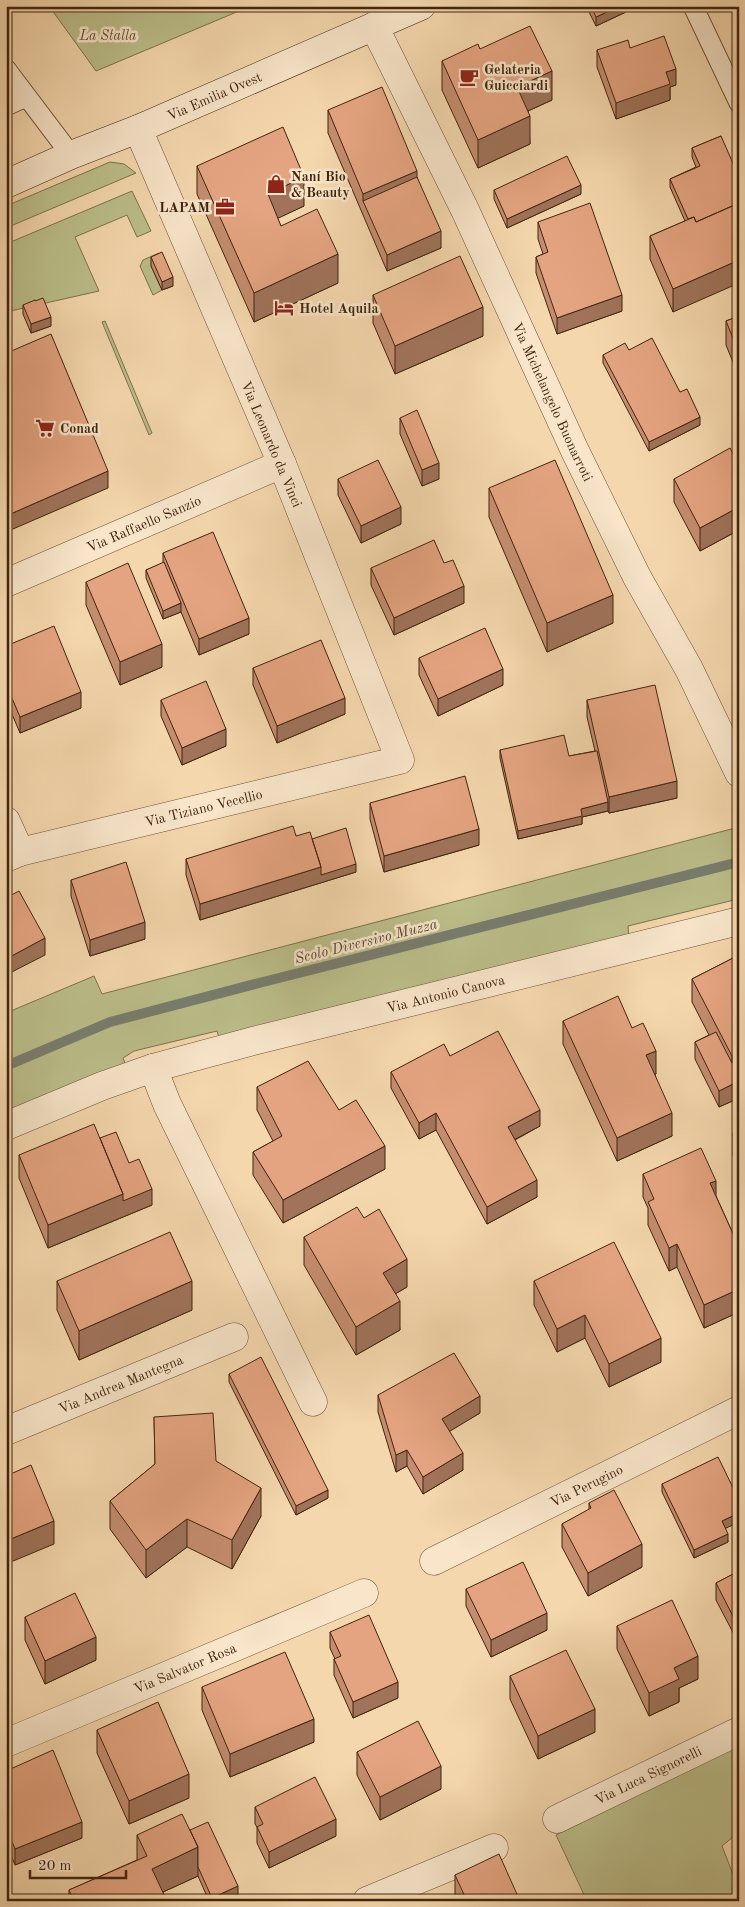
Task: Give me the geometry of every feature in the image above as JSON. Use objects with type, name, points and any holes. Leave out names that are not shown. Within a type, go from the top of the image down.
[{"type":"street","name":"Via Emilia Ovest","points":[[6,184],[421,6]]},
{"type":"street","name":"Via Michelangelo Buonarroti","points":[[374,26],[465,210],[579,459],[638,577],[689,669],[739,773]]},
{"type":"street","name":"Via Leonardo da Vinci","points":[[138,129],[282,464],[400,760]]},
{"type":"street","name":"Via Raffaello Sanzio","points":[[6,583],[282,464]]},
{"type":"street","name":"Via Tiziano Vecellio","points":[[13,855],[400,760]]},
{"type":"street","points":[[6,821],[13,855]]},
{"type":"street","name":"Via Antonio Canova","points":[[6,1126],[102,1086],[153,1068],[263,1038],[739,921]]},
{"type":"street","points":[[153,1068],[171,1112],[313,1402]]},
{"type":"street","name":"Via Andrea Mantegna","points":[[6,1431],[234,1337]]},
{"type":"street","name":"Via Perugino","points":[[434,1561],[739,1410]]},
{"type":"street","name":"Via Salvator Rosa","points":[[6,1743],[364,1593]]},
{"type":"street","name":"Via Luca Signorelli","points":[[557,1820],[739,1730]]},
{"type":"street","points":[[367,1901],[494,1848]]},
{"type":"lane","points":[[693,6],[739,104]]},
{"type":"lane","points":[[6,70],[71,155]]},
{"type":"lane","points":[[6,106],[26,97]]},
{"type":"green space","name":"La Stalla","points":[[49,6],[251,6],[96,71]]},
{"type":"green space","points":[[110,162],[124,164],[136,173],[6,228],[6,206]]},
{"type":"green space","points":[[132,191],[151,231],[137,237],[127,215],[75,237],[99,291],[6,312],[6,244]]},
{"type":"green space","points":[[159,253],[151,266],[162,290],[153,295],[140,266],[143,260]]},
{"type":"green space","points":[[105,321],[152,433],[149,435],[102,322]]},
{"type":"green space","points":[[739,827],[739,901],[734,900],[628,926],[629,938],[220,1040],[217,1031],[134,1051],[123,1058],[127,1068],[6,1118],[6,1013],[94,976],[102,994]]},
{"type":"green space","points":[[739,1745],[739,1832],[722,1846],[739,1890],[739,1901],[587,1901],[556,1835]]},
{"type":"building","points":[[591,6],[620,6],[596,17]]},
{"type":"building","points":[[530,26],[552,71],[517,87],[530,116],[478,140],[442,61],[478,44],[480,49]]},
{"type":"building","points":[[664,36],[676,69],[666,72],[670,84],[616,103],[597,50],[628,40],[630,48]]},
{"type":"building","points":[[382,87],[417,171],[363,194],[328,110]]},
{"type":"building","points":[[283,127],[304,177],[268,194],[281,226],[317,209],[338,254],[254,293],[197,166]]},
{"type":"building","points":[[721,136],[739,177],[739,203],[696,222],[694,217],[688,219],[670,179],[700,166],[692,148]]},
{"type":"building","points":[[567,156],[581,185],[507,219],[494,190]]},
{"type":"building","points":[[417,177],[441,231],[387,255],[363,201]]},
{"type":"building","points":[[590,203],[622,295],[557,318],[536,257],[548,252],[538,222]]},
{"type":"building","points":[[739,203],[739,260],[673,289],[650,236],[694,217],[696,222]]},
{"type":"building","points":[[162,252],[173,277],[162,282],[151,257]]},
{"type":"building","points":[[460,256],[483,307],[395,346],[373,295]]},
{"type":"building","points":[[43,298],[51,317],[31,324],[23,305]]},
{"type":"building","points":[[739,316],[739,353],[726,321]]},
{"type":"building","name":"Conad","points":[[51,334],[108,471],[6,516],[6,345],[9,352]]},
{"type":"building","points":[[652,338],[680,392],[687,389],[700,417],[649,442],[603,355],[625,343],[629,350]]},
{"type":"building","points":[[417,410],[439,463],[422,470],[400,418]]},
{"type":"building","points":[[730,448],[739,465],[739,507],[700,528],[674,479]]},
{"type":"building","points":[[378,460],[401,507],[361,526],[338,479]]},
{"type":"building","points":[[555,460],[613,595],[547,623],[489,488]]},
{"type":"building","points":[[213,532],[249,618],[199,639],[163,553]]},
{"type":"building","points":[[434,540],[444,563],[453,560],[464,586],[394,618],[371,568]]},
{"type":"building","points":[[164,562],[181,603],[163,611],[146,570]]},
{"type":"building","points":[[128,563],[162,644],[120,662],[86,582]]},
{"type":"building","points":[[54,626],[81,692],[20,717],[6,684],[6,646]]},
{"type":"building","points":[[485,628],[503,669],[438,699],[419,658]]},
{"type":"building","points":[[321,640],[345,698],[277,726],[253,668]]},
{"type":"building","points":[[206,681],[226,729],[182,748],[161,700]]},
{"type":"building","points":[[655,685],[677,781],[609,797],[587,700]]},
{"type":"building","points":[[564,735],[569,756],[597,751],[608,802],[581,809],[582,816],[518,831],[500,750]]},
{"type":"building","points":[[465,776],[479,829],[384,856],[370,803]]},
{"type":"building","points":[[293,826],[296,836],[310,832],[321,867],[200,904],[186,859]]},
{"type":"building","points":[[346,828],[356,864],[321,875],[321,867],[312,839]]},
{"type":"building","points":[[126,862],[145,922],[90,940],[71,880]]},
{"type":"building","points":[[19,891],[45,938],[6,959],[6,898]]},
{"type":"building","points":[[739,955],[739,1061],[735,1054],[732,1056],[692,979]]},
{"type":"building","points":[[618,996],[632,1028],[643,1023],[656,1051],[646,1055],[672,1113],[617,1138],[563,1021]]},
{"type":"building","points":[[498,1031],[540,1110],[508,1127],[537,1180],[487,1207],[436,1113],[419,1123],[391,1072],[444,1044],[450,1056]]},
{"type":"building","points":[[716,1032],[732,1063],[735,1061],[739,1068],[739,1081],[719,1091],[695,1042]]},
{"type":"building","points":[[308,1061],[339,1110],[356,1100],[385,1146],[283,1200],[253,1152],[282,1136],[257,1087]]},
{"type":"building","points":[[94,1124],[123,1194],[48,1225],[19,1155]]},
{"type":"building","points":[[739,1130],[739,1143],[733,1133]]},
{"type":"building","points":[[116,1132],[129,1163],[139,1159],[152,1189],[123,1201],[123,1194],[100,1138]]},
{"type":"building","points":[[701,1148],[716,1181],[710,1183],[739,1247],[739,1289],[704,1305],[677,1244],[669,1248],[648,1202],[654,1199],[643,1174]]},
{"type":"building","points":[[357,1207],[364,1218],[379,1209],[407,1259],[383,1273],[400,1301],[356,1327],[304,1237]]},
{"type":"building","points":[[170,1232],[192,1281],[79,1331],[57,1281]]},
{"type":"building","points":[[614,1242],[661,1338],[609,1364],[585,1315],[557,1329],[534,1281]]},
{"type":"building","points":[[454,1353],[480,1396],[442,1419],[463,1453],[423,1477],[407,1450],[396,1455],[378,1395]]},
{"type":"building","points":[[261,1357],[328,1490],[296,1506],[229,1374]]},
{"type":"building","points":[[213,1413],[216,1461],[261,1488],[232,1540],[187,1519],[146,1550],[110,1501],[155,1464],[154,1417]]},
{"type":"building","points":[[718,1457],[739,1500],[739,1513],[722,1521],[728,1534],[694,1550],[662,1484]]},
{"type":"building","points":[[31,1465],[54,1521],[6,1541],[6,1476]]},
{"type":"building","points":[[614,1490],[642,1544],[588,1573],[562,1524],[591,1508],[589,1503]]},
{"type":"building","points":[[523,1562],[547,1613],[491,1640],[466,1589]]},
{"type":"building","points":[[739,1571],[739,1628],[716,1583]]},
{"type":"building","points":[[75,1593],[96,1637],[45,1661],[25,1617]]},
{"type":"building","points":[[672,1600],[698,1656],[674,1668],[679,1679],[649,1693],[617,1626]]},
{"type":"building","points":[[369,1615],[398,1682],[353,1702],[334,1659],[341,1656],[330,1632]]},
{"type":"building","points":[[566,1650],[595,1709],[538,1736],[510,1676]]},
{"type":"building","points":[[285,1652],[314,1719],[230,1754],[202,1687]]},
{"type":"building","points":[[158,1702],[189,1774],[129,1801],[97,1730]]},
{"type":"building","points":[[418,1721],[441,1766],[380,1797],[357,1752]]},
{"type":"building","points":[[53,1750],[82,1822],[15,1849],[6,1827],[6,1771]]},
{"type":"building","points":[[315,1777],[336,1819],[269,1852],[257,1827],[263,1824],[255,1807]]},
{"type":"building","points":[[182,1814],[198,1847],[152,1869],[167,1901],[74,1901],[69,1890],[147,1856],[137,1835]]},
{"type":"building","points":[[208,1822],[238,1886],[212,1898],[198,1867],[198,1847],[190,1830]]},
{"type":"building","points":[[499,1854],[520,1901],[467,1901],[455,1875]]},
{"type":"waterway","name":"Scolo Diversivo Muzza","points":[[6,1066],[110,1022],[739,862]]},
{"type":"place","name":"Gelateria Guicciardi","points":[[469,77]]},
{"type":"place","name":"Naní Bio & Beauty","points":[[276,184]]},
{"type":"place","name":"LAPAM","points":[[225,207]]},
{"type":"place","name":"Hotel Aquila","points":[[284,308]]},
{"type":"place","name":"Conad","points":[[45,428]]}]
